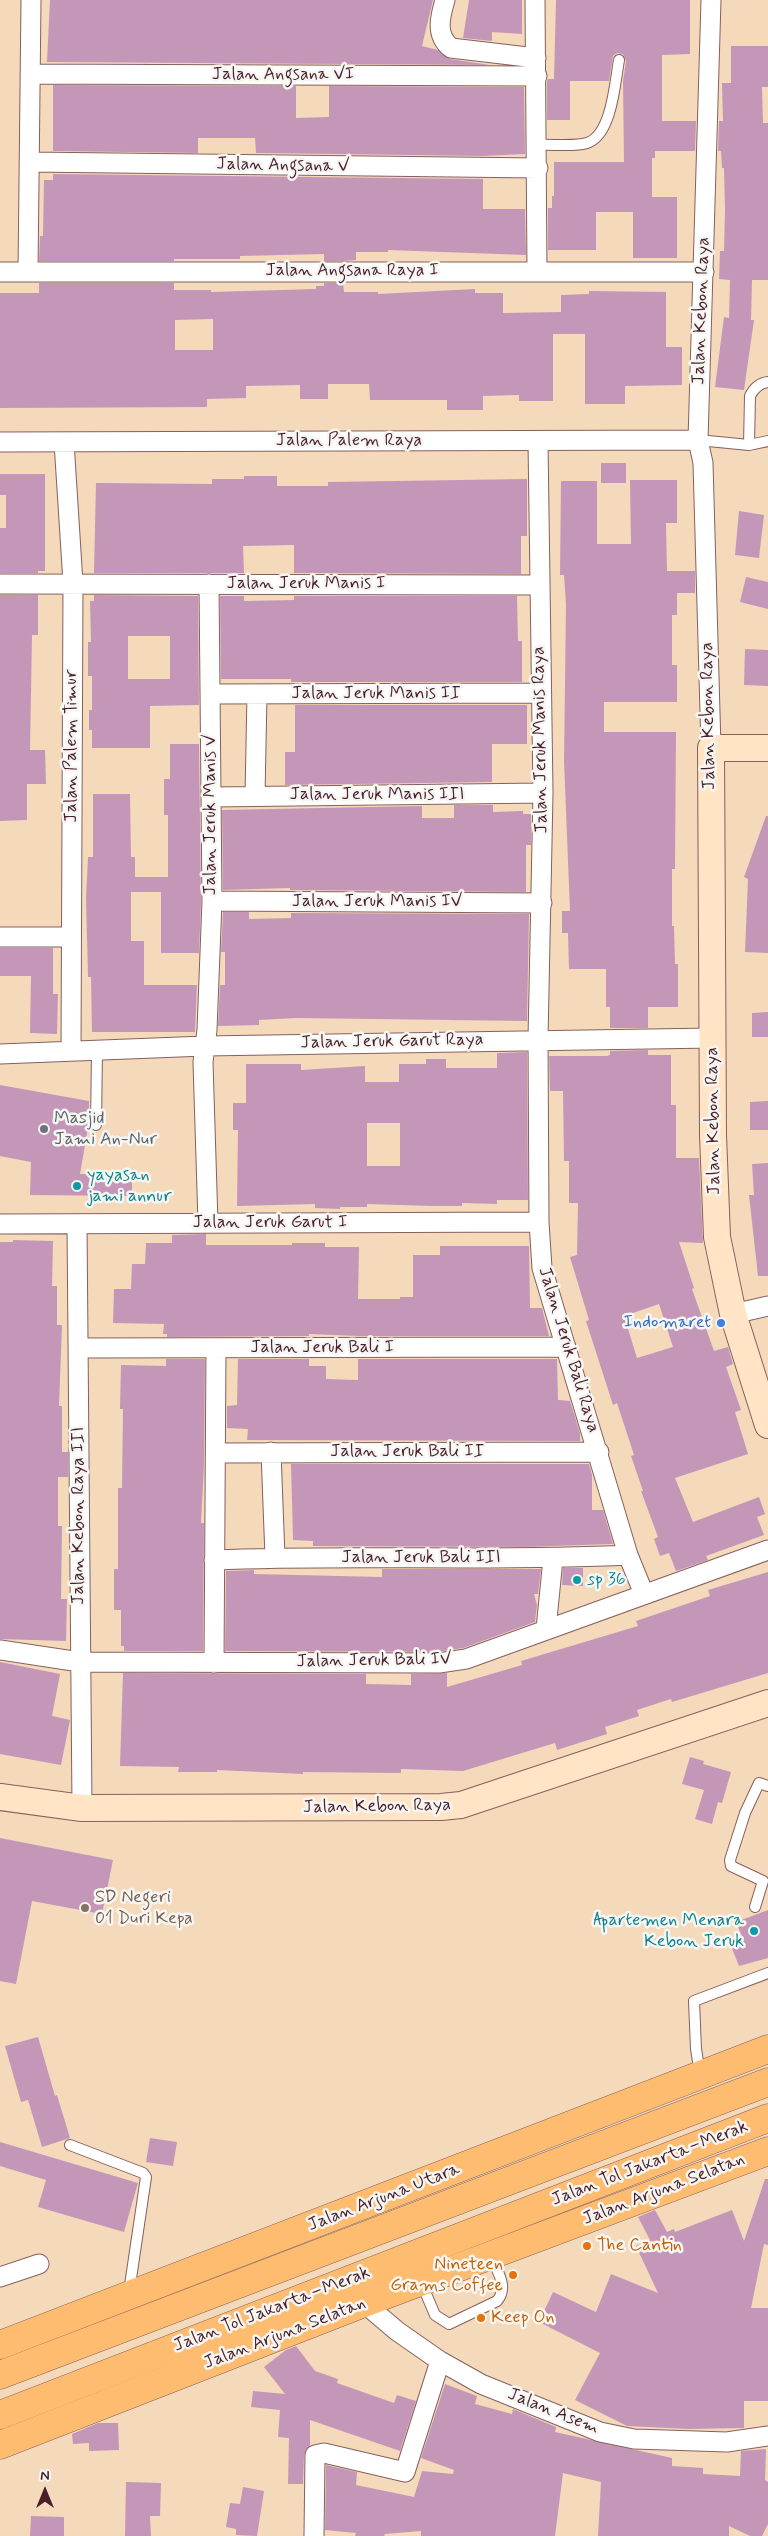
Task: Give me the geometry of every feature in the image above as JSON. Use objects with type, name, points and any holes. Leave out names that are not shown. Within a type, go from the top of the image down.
[{"type":"main road","name":"Jalan Arjuna Utara","points":[[0,2346],[768,2049]]},
{"type":"main road","name":"Jalan Tol Jakarta–Merak","points":[[0,2375],[768,2082]]},
{"type":"main road","name":"Jalan Tol Jakarta–Merak","points":[[0,2415],[768,2118]]},
{"type":"main road","name":"Jalan Arjuna Selatan","points":[[0,2446],[421,2281],[768,2151]]},
{"type":"street","points":[[28,272],[31,0]]},
{"type":"street","points":[[444,0],[439,23],[445,43],[451,48],[536,67]]},
{"type":"street","points":[[536,0],[537,271]]},
{"type":"street","name":"Jalan Kebon Raya","points":[[711,0],[698,440],[703,463],[711,748],[713,1038],[717,1237],[733,1314],[768,1425]]},
{"type":"street","name":"Jalan Angsana VI","points":[[30,74],[536,67]]},
{"type":"street","name":"Jalan Angsana V","points":[[29,162],[538,168]]},
{"type":"street","name":"Jalan Angsana Raya I","points":[[0,272],[704,272]]},
{"type":"street","name":"Jalan Palem Raya","points":[[0,442],[698,440]]},
{"type":"street","name":"Jalan Jeruk Manis Raya","points":[[538,441],[540,693],[543,793],[538,1039]]},
{"type":"street","name":"Jalan Palem Timur","points":[[64,442],[73,583],[71,1052]]},
{"type":"street","name":"Jalan Jeruk Manis I","points":[[0,584],[540,585]]},
{"type":"street","name":"Jalan Jeruk Manis V","points":[[208,1223],[203,1062],[208,1030],[212,901],[209,584]]},
{"type":"street","name":"Jalan Jeruk Manis II","points":[[211,694],[540,693]]},
{"type":"street","points":[[255,796],[257,694]]},
{"type":"street","points":[[711,748],[768,748]]},
{"type":"street","name":"Jalan Jeruk Manis III","points":[[212,797],[543,793]]},
{"type":"street","name":"Jalan Jeruk Manis IV","points":[[212,901],[542,903]]},
{"type":"street","points":[[0,937],[71,937]]},
{"type":"street","name":"Jalan Jeruk Garut Raya","points":[[0,1054],[205,1046],[538,1039],[713,1038]]},
{"type":"street","name":"Jalan Jeruk Bali Raya","points":[[538,1039],[539,1222],[542,1268],[599,1452],[628,1555],[644,1594]]},
{"type":"street","name":"Jalan Jeruk Garut I","points":[[0,1224],[539,1222]]},
{"type":"street","name":"Jalan Kebon Raya III","points":[[76,1224],[82,1808]]},
{"type":"street","points":[[733,1314],[768,1306]]},
{"type":"street","name":"Jalan Jeruk Bali I","points":[[78,1348],[566,1347]]},
{"type":"street","points":[[214,1663],[216,1348]]},
{"type":"street","points":[[271,1452],[275,1557]]},
{"type":"street","name":"Jalan Jeruk Bali II","points":[[216,1453],[599,1452]]},
{"type":"street","name":"Jalan Jeruk Bali IV","points":[[0,1650],[80,1662],[439,1663],[466,1659],[768,1550]]},
{"type":"street","name":"Jalan Jeruk Bali III","points":[[214,1560],[275,1557],[553,1559],[628,1555]]},
{"type":"street","points":[[546,1629],[553,1559]]},
{"type":"street","name":"Jalan Kebon Raya","points":[[0,1797],[82,1808],[431,1807],[461,1805],[768,1703]]},
{"type":"street","points":[[0,2277],[39,2264]]},
{"type":"street","name":"Jalan Asem","points":[[364,2303],[397,2331],[440,2362],[482,2384],[600,2432],[634,2439],[727,2442],[768,2436]]},
{"type":"street","points":[[314,2536],[315,2455],[324,2453],[405,2472],[440,2362]]},
{"type":"lane","points":[[537,145],[588,143],[602,131],[608,117],[619,60]]},
{"type":"lane","points":[[749,445],[750,396],[753,389],[762,382],[768,382]]},
{"type":"lane","points":[[698,440],[749,445],[768,441]]},
{"type":"lane","points":[[96,1125],[97,1050]]},
{"type":"lane","points":[[755,1907],[763,1881],[731,1866],[730,1860],[753,1796],[760,1783],[768,1786]]},
{"type":"lane","points":[[701,2075],[696,2049],[694,2001],[768,1973]]},
{"type":"lane","points":[[70,2145],[143,2173],[146,2177],[128,2296]]},
{"type":"lane","points":[[421,2281],[435,2315],[449,2324],[497,2301],[502,2296],[504,2287],[491,2255]]},
{"type":"building","points":[[50,0],[433,0],[422,46],[438,50],[450,59],[490,65],[47,62]]},
{"type":"building","points":[[469,0],[522,0],[522,34],[492,32],[492,41],[463,38]]},
{"type":"building","points":[[556,0],[690,0],[690,54],[662,55],[662,121],[696,121],[695,151],[655,151],[655,158],[652,158],[652,197],[677,197],[677,258],[633,258],[633,212],[596,212],[596,250],[548,250],[548,208],[552,208],[552,196],[554,196],[554,162],[624,162],[623,81],[626,61],[623,54],[617,53],[613,56],[609,81],[570,81],[570,120],[547,120],[547,81],[548,79],[554,79]]},
{"type":"building","points":[[731,46],[768,46],[768,87],[762,87],[763,123],[768,123],[768,280],[752,280],[751,320],[754,320],[744,390],[715,387],[724,317],[729,318],[730,280],[719,279],[720,251],[724,251],[725,210],[724,168],[722,168],[721,151],[718,151],[719,121],[723,121],[722,83],[731,83]]},
{"type":"building","points":[[53,85],[296,86],[296,118],[329,117],[329,86],[524,87],[525,154],[483,156],[256,153],[255,138],[198,138],[198,153],[53,151]]},
{"type":"building","points":[[53,174],[483,179],[483,209],[525,209],[526,255],[388,250],[388,252],[356,252],[356,260],[343,261],[324,261],[324,254],[240,256],[240,259],[174,259],[174,261],[39,261],[40,236],[43,236],[44,180],[53,180]]},
{"type":"building","points":[[39,283],[174,283],[174,290],[211,290],[211,292],[316,289],[316,286],[324,286],[324,283],[343,283],[344,292],[378,292],[378,294],[475,289],[475,293],[503,293],[503,313],[561,312],[561,295],[589,294],[589,291],[666,292],[666,347],[682,347],[682,385],[625,386],[625,404],[585,404],[585,334],[553,334],[553,401],[519,401],[519,395],[483,396],[483,410],[447,410],[447,400],[370,400],[369,384],[328,384],[328,399],[300,399],[300,385],[246,386],[246,398],[207,399],[207,407],[0,408],[0,293],[39,293]],"holes":[[[213,319],[213,350],[175,350],[175,320]]]},
{"type":"building","points":[[601,463],[626,463],[626,483],[601,483]]},
{"type":"building","points":[[0,474],[45,474],[45,571],[38,571],[38,573],[0,573],[0,528],[6,528],[6,495],[0,495]]},
{"type":"building","points":[[244,476],[277,476],[277,486],[328,486],[328,482],[527,479],[527,536],[521,536],[521,574],[294,573],[294,545],[243,546],[244,573],[94,573],[96,483],[212,484],[212,479],[244,479]]},
{"type":"building","points":[[630,480],[677,480],[677,523],[666,523],[667,571],[695,571],[695,593],[677,593],[677,615],[672,615],[672,665],[677,665],[677,702],[604,702],[604,732],[676,732],[675,869],[672,869],[672,926],[674,926],[675,964],[678,964],[678,1007],[648,1007],[648,1028],[610,1028],[610,1007],[606,1007],[606,969],[569,969],[568,933],[562,933],[562,911],[570,911],[564,761],[566,604],[564,575],[560,575],[561,481],[597,481],[597,544],[631,544]]},
{"type":"building","points":[[739,511],[764,515],[759,558],[735,555]]},
{"type":"building","points":[[746,577],[768,582],[768,609],[740,602]]},
{"type":"building","points":[[0,595],[38,595],[38,635],[32,635],[30,750],[45,750],[46,784],[27,784],[27,820],[0,821]]},
{"type":"building","points":[[94,595],[198,596],[199,705],[150,706],[150,748],[92,748],[92,730],[89,730],[89,710],[92,710],[92,676],[88,676],[88,642],[91,642],[90,601],[94,601]],"holes":[[[128,636],[170,636],[170,679],[128,679]]]},
{"type":"building","points":[[220,596],[244,596],[244,601],[294,600],[294,596],[517,596],[518,641],[522,641],[522,682],[291,682],[291,679],[221,679]]},
{"type":"building","points":[[745,649],[768,650],[768,686],[744,685]]},
{"type":"building","points":[[295,705],[527,705],[527,744],[492,744],[492,782],[285,785],[285,752],[295,752]]},
{"type":"building","points":[[170,744],[199,744],[201,901],[199,953],[161,953],[161,892],[131,892],[131,941],[144,941],[144,985],[197,985],[195,1032],[92,1032],[91,977],[88,977],[86,898],[88,857],[93,857],[93,794],[130,794],[131,857],[135,857],[135,877],[168,877],[168,815],[164,815],[164,779],[170,779]]},
{"type":"building","points":[[454,805],[493,805],[493,812],[523,811],[523,814],[531,814],[531,845],[526,845],[526,892],[290,890],[290,888],[223,890],[222,810],[422,806],[422,818],[454,818]]},
{"type":"building","points":[[766,816],[768,816],[768,953],[745,952],[748,879],[744,877]]},
{"type":"building","points":[[223,912],[249,912],[249,919],[291,918],[291,913],[529,914],[527,1021],[296,1018],[259,1020],[259,1025],[218,1026],[220,985],[225,985],[225,952],[221,952]]},
{"type":"building","points":[[0,948],[53,948],[53,994],[58,994],[57,1034],[30,1033],[31,976],[0,976]]},
{"type":"building","points":[[768,1012],[768,1037],[752,1037],[752,1013]]},
{"type":"building","points":[[648,1050],[648,1055],[671,1055],[671,1105],[676,1105],[676,1158],[699,1158],[703,1243],[679,1242],[694,1288],[692,1289],[714,1351],[728,1347],[733,1364],[726,1367],[741,1410],[735,1412],[748,1454],[675,1478],[693,1522],[759,1497],[765,1514],[757,1517],[764,1535],[706,1556],[708,1560],[676,1571],[669,1553],[660,1556],[654,1539],[658,1537],[641,1491],[643,1491],[631,1456],[634,1455],[617,1403],[613,1405],[586,1321],[589,1320],[570,1257],[577,1255],[578,1203],[569,1203],[569,1161],[564,1161],[563,1091],[550,1091],[549,1056],[607,1056],[610,1055],[610,1051]],"holes":[[[659,1304],[673,1347],[637,1358],[624,1316]]]},
{"type":"building","points":[[527,1052],[528,1200],[497,1200],[497,1204],[462,1203],[462,1206],[367,1204],[367,1207],[340,1207],[340,1209],[315,1208],[315,1204],[237,1206],[238,1130],[233,1130],[233,1103],[246,1103],[246,1064],[301,1064],[301,1070],[365,1066],[365,1082],[399,1082],[399,1064],[426,1064],[426,1059],[446,1059],[446,1068],[497,1068],[497,1053]],"holes":[[[367,1123],[400,1123],[400,1166],[367,1166]]]},
{"type":"building","name":"Masjid Jami An-Nur","points":[[0,1085],[89,1101],[89,1122],[80,1174],[132,1175],[132,1196],[30,1195],[31,1162],[0,1156]]},
{"type":"building","points":[[768,1101],[768,1130],[750,1130],[750,1102]]},
{"type":"building","points":[[768,1163],[768,1276],[758,1276],[749,1195],[754,1195],[752,1164]]},
{"type":"building","points":[[206,1234],[206,1245],[325,1243],[325,1247],[359,1247],[358,1299],[400,1299],[400,1297],[413,1297],[413,1255],[440,1255],[440,1246],[529,1246],[530,1308],[542,1308],[549,1336],[358,1336],[309,1334],[309,1336],[167,1337],[167,1334],[163,1334],[164,1324],[113,1323],[114,1289],[131,1289],[132,1264],[145,1264],[146,1243],[172,1243],[172,1235]]},
{"type":"building","points":[[13,1240],[53,1241],[52,1286],[57,1286],[57,1325],[62,1325],[59,1406],[62,1406],[62,1452],[68,1452],[68,1477],[58,1477],[58,1526],[62,1526],[61,1599],[67,1599],[66,1641],[0,1639],[0,1242],[13,1242]]},
{"type":"building","points":[[166,1359],[205,1359],[204,1465],[201,1523],[204,1523],[203,1651],[124,1651],[124,1646],[121,1646],[121,1610],[114,1610],[114,1569],[118,1569],[118,1488],[122,1488],[123,1409],[120,1409],[121,1365],[166,1366]]},
{"type":"building","points":[[238,1359],[309,1359],[309,1366],[326,1366],[326,1379],[358,1380],[358,1359],[557,1359],[558,1400],[570,1401],[580,1433],[580,1441],[247,1440],[248,1429],[227,1428],[227,1406],[237,1405]]},
{"type":"building","points":[[291,1464],[589,1464],[592,1475],[592,1510],[603,1510],[613,1544],[524,1547],[313,1546],[313,1541],[293,1540]]},
{"type":"building","points":[[563,1568],[583,1568],[583,1586],[562,1585]]},
{"type":"building","points":[[382,1569],[541,1569],[538,1594],[534,1594],[537,1605],[535,1622],[463,1648],[438,1652],[225,1651],[226,1571],[254,1570],[254,1574],[382,1577]]},
{"type":"building","points":[[768,1572],[768,1673],[672,1702],[671,1699],[637,1710],[639,1716],[605,1727],[607,1734],[557,1750],[555,1743],[463,1771],[401,1769],[401,1773],[303,1772],[303,1774],[217,1770],[217,1772],[178,1772],[179,1767],[120,1766],[123,1673],[366,1674],[366,1684],[411,1685],[411,1674],[447,1673],[447,1687],[522,1665],[521,1661],[638,1626],[636,1621],[710,1596],[708,1590]]},
{"type":"building","points":[[0,1662],[60,1674],[52,1716],[70,1720],[61,1765],[0,1754]]},
{"type":"building","points":[[690,1757],[704,1761],[703,1764],[731,1772],[722,1803],[718,1802],[712,1824],[695,1819],[704,1790],[682,1784]]},
{"type":"building","name":"SD Negeri 01 Duri Kepa","points":[[0,1838],[113,1860],[102,1914],[32,1901],[16,1984],[0,1981]]},
{"type":"building","name":"Apartemen Menara Kebon Jeruk","points":[[768,1910],[768,1958],[739,1966],[731,1946],[744,1941],[736,1922]]},
{"type":"building","points":[[38,2037],[55,2096],[57,2095],[70,2138],[42,2147],[28,2100],[21,2102],[5,2046]]},
{"type":"building","points":[[150,2138],[177,2142],[173,2166],[146,2162]]},
{"type":"building","points":[[0,2142],[138,2183],[124,2232],[38,2207],[46,2180],[0,2166]]},
{"type":"building","points":[[765,2179],[768,2179],[768,2245],[764,2244],[751,2308],[768,2308],[768,2401],[744,2401],[744,2428],[688,2429],[627,2426],[575,2400],[600,2353],[539,2322],[553,2292],[596,2312],[611,2274],[658,2293],[636,2246],[650,2240],[638,2217],[655,2210],[667,2232],[674,2229],[675,2232],[732,2210],[744,2241]]},
{"type":"building","points":[[296,2346],[315,2371],[338,2379],[337,2383],[394,2403],[397,2395],[416,2401],[400,2451],[310,2420],[310,2445],[304,2455],[303,2484],[288,2484],[289,2438],[278,2437],[280,2410],[251,2407],[253,2391],[285,2394],[264,2367],[286,2350]]},
{"type":"building","points":[[445,2384],[477,2396],[475,2404],[512,2414],[513,2409],[556,2427],[555,2432],[672,2458],[672,2466],[703,2468],[703,2474],[740,2476],[741,2451],[766,2449],[765,2480],[768,2482],[768,2524],[762,2536],[750,2536],[729,2526],[729,2536],[598,2536],[601,2482],[563,2473],[555,2536],[421,2536],[421,2531],[385,2534],[384,2536],[355,2536],[356,2533],[325,2530],[326,2465],[357,2472],[356,2485],[414,2497],[422,2471],[453,2474],[454,2470],[421,2458]]},
{"type":"building","points":[[98,2423],[118,2423],[119,2450],[89,2451],[89,2443],[73,2444],[72,2434]]},
{"type":"building","points":[[126,2482],[161,2483],[160,2516],[150,2516],[151,2536],[125,2536]]},
{"type":"building","points":[[243,2487],[264,2491],[257,2536],[236,2535],[236,2529],[226,2527],[230,2503],[240,2504]]},
{"type":"building","points":[[31,2516],[64,2517],[64,2536],[30,2536]]},
{"type":"place","name":"Masjid Jami An-Nur","points":[[44,1129]]},
{"type":"place","name":"yayasan jami annur","points":[[77,1186]]},
{"type":"place","name":"Indomaret","points":[[721,1323]]},
{"type":"place","name":"sp 36","points":[[577,1580]]},
{"type":"place","name":"SD Negeri 01 Duri Kepa","points":[[85,1908]]},
{"type":"place","name":"Apartemen Menara Kebon Jeruk","points":[[754,1931]]},
{"type":"place","name":"The Cantin","points":[[587,2246]]},
{"type":"place","name":"Nineteen Grams Coffee","points":[[513,2275]]},
{"type":"place","name":"Keep On","points":[[481,2318]]}]
